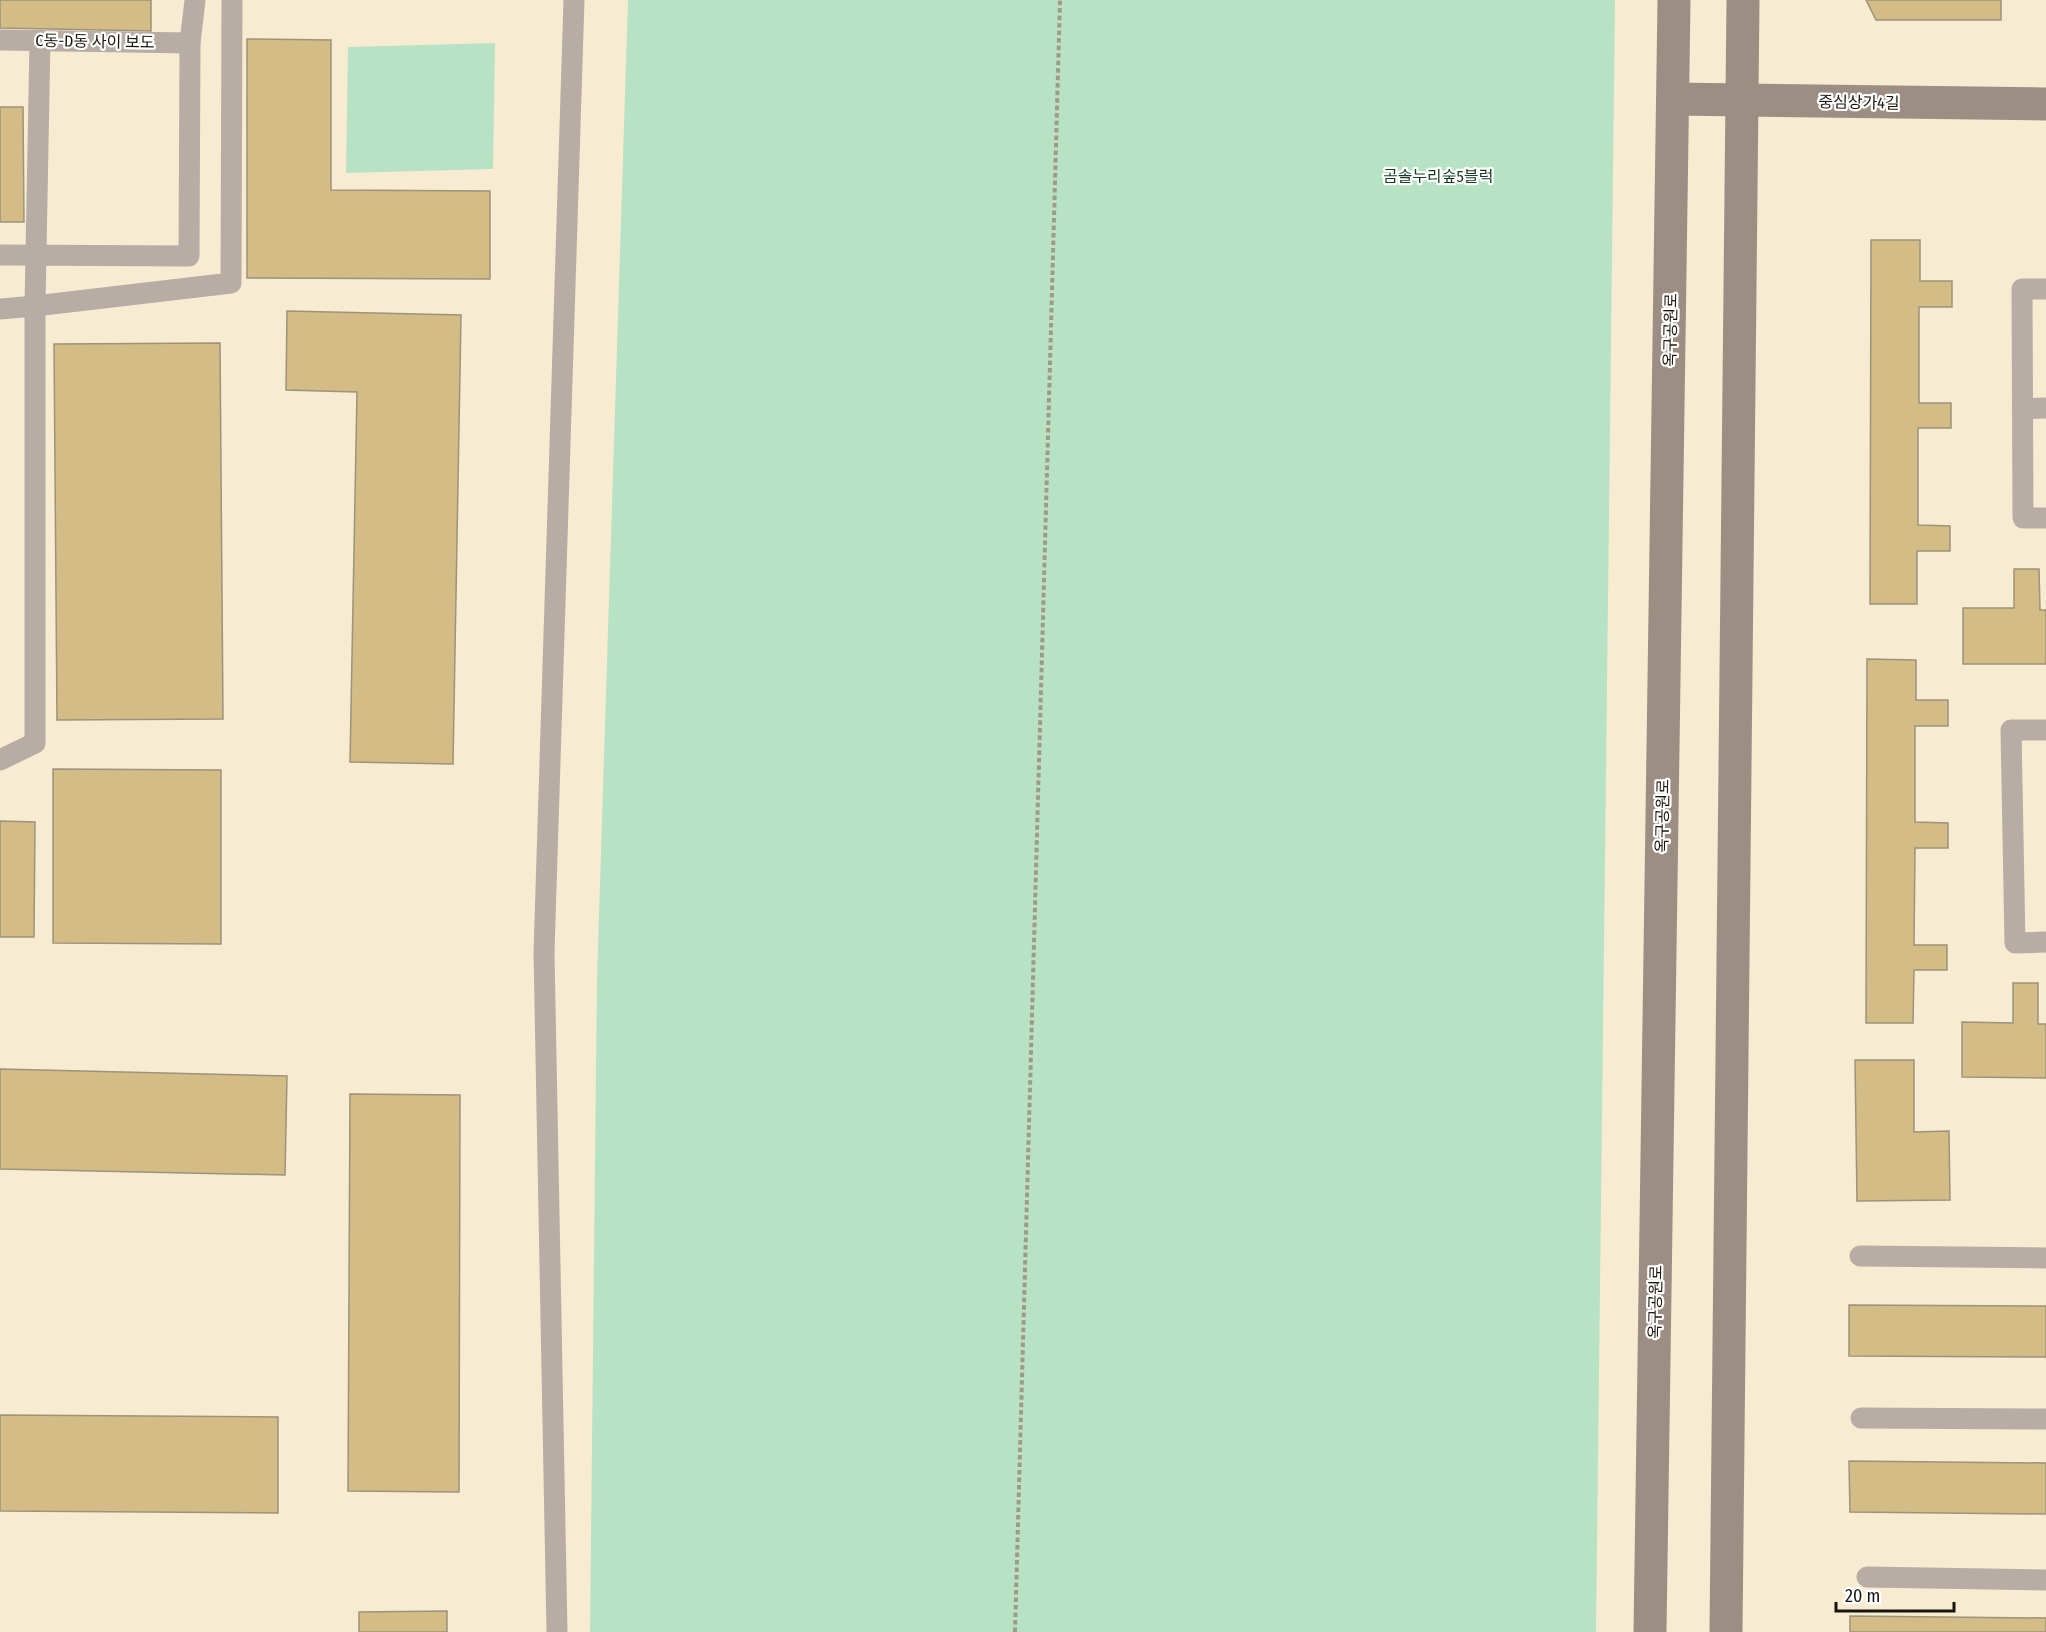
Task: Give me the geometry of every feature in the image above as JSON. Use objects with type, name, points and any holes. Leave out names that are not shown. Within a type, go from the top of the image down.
[{"type":"street","name":"옥구공원로","points":[[1650,1632],[1674,0]]},
{"type":"street","points":[[1726,1632],[1743,0]]},
{"type":"street","name":"중심상가4길","points":[[1673,99],[2046,104]]},
{"type":"lane","points":[[0,255],[189,256],[190,43],[195,0]]},
{"type":"lane","points":[[0,309],[231,283],[232,0]]},
{"type":"lane","points":[[557,1632],[544,952],[574,0]]},
{"type":"lane","name":"C동-D동 사이 보도","points":[[0,40],[190,43]]},
{"type":"lane","points":[[0,760],[35,743],[35,306],[38,255],[40,40]]},
{"type":"lane","points":[[2046,289],[2022,289],[2023,518],[2046,518]]},
{"type":"lane","points":[[2023,409],[2046,408]]},
{"type":"lane","points":[[2046,730],[2011,730],[2015,942],[2046,942]]},
{"type":"lane","points":[[1860,1256],[2046,1258]]},
{"type":"lane","points":[[1861,1418],[2046,1419]]},
{"type":"lane","points":[[1867,1577],[2046,1580]]},
{"type":"path","points":[[1015,1632],[1060,0]]},
{"type":"green space","name":"곰솔누리숲5블럭","points":[[628,0],[1615,0],[1596,1632],[590,1632],[597,978]]},
{"type":"green space","points":[[495,43],[493,169],[346,173],[348,47]]},
{"type":"building","points":[[0,0],[151,0],[151,31],[0,28]]},
{"type":"building","points":[[1866,0],[2001,0],[2001,20],[1876,20]]},
{"type":"building","points":[[247,39],[331,40],[331,190],[490,191],[490,279],[247,278]]},
{"type":"building","points":[[0,107],[23,107],[24,222],[0,222]]},
{"type":"building","points":[[1871,240],[1920,240],[1920,281],[1952,281],[1952,307],[1919,307],[1919,403],[1951,403],[1951,428],[1918,428],[1918,525],[1950,526],[1950,551],[1917,551],[1917,604],[1870,604]]},
{"type":"building","points":[[287,311],[461,315],[453,764],[350,762],[357,392],[286,390]]},
{"type":"building","points":[[220,343],[223,719],[57,720],[54,344]]},
{"type":"building","points":[[2014,569],[2039,569],[2040,610],[2046,610],[2046,664],[1963,664],[1963,608],[2014,608]]},
{"type":"building","points":[[1867,659],[1916,660],[1916,700],[1948,700],[1948,726],[1915,726],[1915,822],[1948,823],[1948,848],[1915,848],[1914,945],[1947,945],[1947,970],[1914,970],[1913,1023],[1866,1023]]},
{"type":"building","points":[[53,769],[221,770],[221,944],[53,943]]},
{"type":"building","points":[[0,821],[35,822],[34,937],[0,937]]},
{"type":"building","points":[[2013,983],[2038,983],[2038,1024],[2046,1024],[2046,1078],[1962,1077],[1962,1022],[2013,1023]]},
{"type":"building","points":[[1855,1060],[1914,1060],[1914,1132],[1949,1131],[1950,1200],[1857,1201]]},
{"type":"building","points":[[0,1069],[287,1076],[285,1175],[0,1169]]},
{"type":"building","points":[[350,1094],[460,1095],[459,1492],[348,1491]]},
{"type":"building","points":[[1849,1305],[2046,1306],[2046,1357],[1849,1356]]},
{"type":"building","points":[[0,1415],[278,1417],[278,1513],[0,1511]]},
{"type":"building","points":[[1849,1461],[2046,1463],[2046,1514],[1850,1512]]},
{"type":"building","points":[[447,1611],[447,1632],[359,1632],[359,1612]]},
{"type":"building","points":[[1850,1616],[2046,1618],[2046,1632],[1850,1632]]}]
